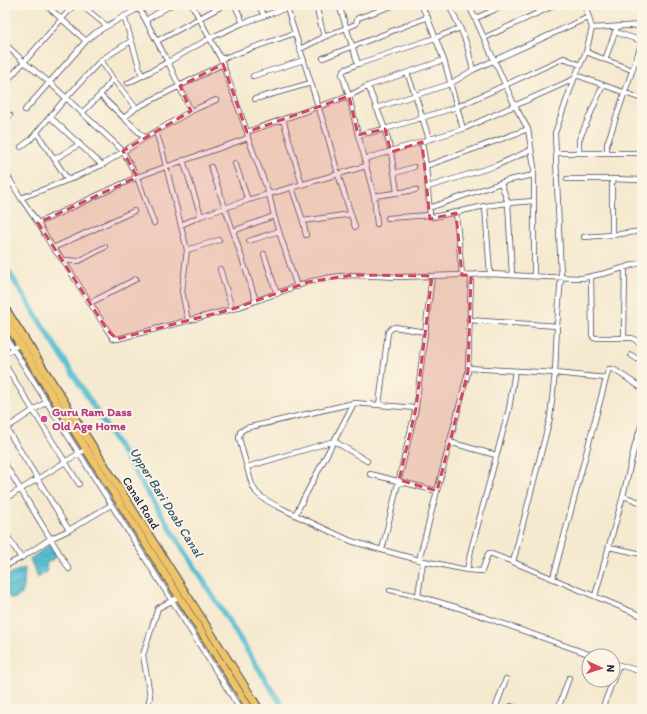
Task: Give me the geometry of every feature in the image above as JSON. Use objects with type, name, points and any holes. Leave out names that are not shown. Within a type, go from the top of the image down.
[{"type":"main road","name":"Canal Road","points":[[5,308],[259,709]]},
{"type":"main road","name":"Canal Road","points":[[5,321],[250,709]]},
{"type":"street","points":[[46,5],[86,41]]},
{"type":"street","points":[[5,83],[74,5]]},
{"type":"street","points":[[81,5],[107,26]]},
{"type":"street","points":[[192,5],[222,62],[269,194],[274,216],[297,287]]},
{"type":"street","points":[[157,41],[224,5]]},
{"type":"street","points":[[235,5],[243,23]]},
{"type":"street","points":[[259,5],[264,16]]},
{"type":"street","points":[[316,5],[324,37]]},
{"type":"street","points":[[339,5],[358,64]]},
{"type":"street","points":[[300,48],[356,24],[358,18],[392,5]]},
{"type":"street","points":[[421,5],[428,17],[444,60],[463,129]]},
{"type":"street","points":[[448,5],[467,44],[474,70]]},
{"type":"street","points":[[469,5],[515,106],[528,129],[534,175],[534,276]]},
{"type":"street","points":[[476,18],[505,5]]},
{"type":"street","points":[[484,38],[555,5]]},
{"type":"street","points":[[513,562],[548,427],[555,373],[561,277],[555,133],[575,77],[586,52],[592,28],[585,5]]},
{"type":"street","points":[[146,20],[168,6]]},
{"type":"street","points":[[25,110],[86,41],[95,33],[138,7],[168,62],[191,111]]},
{"type":"street","points":[[128,83],[210,38],[243,23],[287,7],[355,227]]},
{"type":"street","points":[[124,16],[142,76]]},
{"type":"street","points":[[323,58],[428,17]]},
{"type":"street","points":[[376,108],[415,94],[450,84],[474,70],[589,17]]},
{"type":"street","points":[[592,28],[642,25]]},
{"type":"street","points":[[605,60],[616,27]]},
{"type":"street","points":[[377,224],[374,196],[342,72],[358,64],[460,28]]},
{"type":"street","points":[[124,118],[136,108],[180,86],[222,62],[295,32]]},
{"type":"street","points":[[607,153],[607,144],[642,42],[615,32]]},
{"type":"street","points":[[21,147],[37,133],[66,98],[101,60],[131,41]]},
{"type":"street","points":[[5,44],[24,62],[49,82],[123,151],[137,177],[154,224]]},
{"type":"street","points":[[586,52],[632,70]]},
{"type":"street","points":[[358,135],[384,129],[457,107],[564,58],[580,65]]},
{"type":"street","points":[[101,60],[113,79],[136,108]]},
{"type":"street","points":[[253,76],[304,60]]},
{"type":"street","points":[[247,132],[349,96],[368,86],[444,60]]},
{"type":"street","points":[[407,73],[429,139]]},
{"type":"street","points":[[365,159],[392,152],[463,129],[575,77],[625,92],[642,99]]},
{"type":"street","points":[[82,113],[113,79]]},
{"type":"street","points":[[255,99],[311,83]]},
{"type":"street","points":[[579,153],[579,140],[603,85]]},
{"type":"street","points":[[368,86],[392,152],[397,192]]},
{"type":"street","points":[[100,95],[145,138]]},
{"type":"street","points":[[21,198],[68,180],[102,164],[191,111],[216,100]]},
{"type":"street","points":[[5,120],[10,115]]},
{"type":"street","points":[[50,117],[102,164]]},
{"type":"street","points":[[283,119],[302,185]]},
{"type":"street","points":[[426,166],[474,150],[528,129]]},
{"type":"street","points":[[156,132],[187,250],[182,291],[188,321]]},
{"type":"street","points":[[37,133],[68,180]]},
{"type":"street","points":[[38,223],[137,177],[248,138]]},
{"type":"street","points":[[422,142],[426,166],[430,215]]},
{"type":"street","points":[[55,159],[80,144]]},
{"type":"street","points":[[428,187],[495,166],[531,150]]},
{"type":"street","points":[[556,153],[642,153]]},
{"type":"street","points":[[183,160],[201,216]]},
{"type":"street","points":[[235,163],[248,200]]},
{"type":"street","points":[[181,225],[201,216],[248,200],[366,166]]},
{"type":"street","points":[[211,167],[256,301]]},
{"type":"street","points":[[395,173],[414,168]]},
{"type":"street","points":[[5,172],[108,331],[113,338],[117,339],[232,309],[308,282],[326,278],[354,275],[399,277],[490,274],[583,278],[625,268],[642,262]]},
{"type":"street","points":[[429,208],[501,183],[534,175]]},
{"type":"street","points":[[567,179],[642,180]]},
{"type":"street","points":[[612,179],[612,235]]},
{"type":"street","points":[[501,183],[508,203],[512,275]]},
{"type":"street","points":[[292,188],[306,235]]},
{"type":"street","points":[[374,196],[416,190]]},
{"type":"street","points":[[388,218],[430,215],[432,217],[436,217],[485,206],[534,201]]},
{"type":"street","points":[[485,206],[490,274]]},
{"type":"street","points":[[53,248],[134,211]]},
{"type":"street","points":[[456,213],[462,275]]},
{"type":"street","points":[[303,221],[351,214]]},
{"type":"street","points":[[233,231],[274,216]]},
{"type":"street","points":[[249,241],[279,231]]},
{"type":"street","points":[[584,237],[642,231]]},
{"type":"street","points":[[187,250],[219,240]]},
{"type":"street","points":[[63,260],[79,260],[105,247]]},
{"type":"street","points":[[264,254],[277,294]]},
{"type":"street","points":[[624,338],[625,268]]},
{"type":"street","points":[[220,269],[232,309]]},
{"type":"street","points":[[418,596],[421,560],[436,491],[468,368],[471,275]]},
{"type":"street","points":[[382,550],[416,408],[432,276]]},
{"type":"street","points":[[591,276],[592,335],[594,338],[632,338],[642,344]]},
{"type":"street","points":[[90,303],[136,279]]},
{"type":"street","points":[[469,320],[557,326]]},
{"type":"street","points":[[379,405],[388,332],[394,327],[425,332]]},
{"type":"street","points":[[5,336],[240,709]]},
{"type":"street","points":[[5,354],[20,344]]},
{"type":"street","points":[[631,355],[642,361]]},
{"type":"street","points":[[5,365],[79,484]]},
{"type":"street","points":[[468,368],[555,373],[606,378]]},
{"type":"street","points":[[553,578],[609,369],[613,369],[642,388]]},
{"type":"street","points":[[467,570],[509,409],[515,371]]},
{"type":"street","points":[[46,402],[5,428],[69,530]]},
{"type":"street","points":[[416,408],[354,403],[246,428],[240,432],[239,438],[252,486],[256,493],[267,501],[340,537],[421,560],[482,572],[489,553],[553,578],[642,616]]},
{"type":"street","points":[[295,515],[354,403]]},
{"type":"street","points":[[595,596],[642,423]]},
{"type":"street","points":[[247,468],[334,441],[368,461]]},
{"type":"street","points":[[449,442],[496,455]]},
{"type":"street","points":[[635,445],[642,448]]},
{"type":"street","points":[[5,499],[86,449]]},
{"type":"street","points":[[5,464],[69,569]]},
{"type":"street","points":[[370,474],[399,480],[436,491]]},
{"type":"street","points":[[623,496],[642,502]]},
{"type":"street","points":[[5,566],[21,558],[50,539],[69,530],[111,504]]},
{"type":"street","points":[[5,532],[21,558]]},
{"type":"street","points":[[609,547],[642,554]]},
{"type":"street","points":[[390,590],[418,596],[459,608],[581,651]]},
{"type":"street","points":[[147,709],[150,697],[143,655],[158,608],[179,597]]},
{"type":"street","points":[[621,666],[642,672]]},
{"type":"street","points":[[558,709],[569,678]]},
{"type":"street","points":[[495,709],[506,679]]},
{"type":"street","points":[[602,709],[610,688]]},
{"type":"street","points":[[511,706],[519,709]]},
{"type":"highlighted area","points":[[223,64],[247,132],[349,96],[358,135],[385,129],[391,152],[422,142],[430,219],[456,213],[462,275],[471,275],[468,372],[437,491],[399,480],[416,408],[432,276],[353,275],[308,282],[236,308],[117,339],[108,331],[38,223],[137,177],[123,151],[191,111],[180,86]]},
{"type":"water","points":[[51,544],[56,552],[56,557],[46,564],[47,571],[38,578],[30,559]]},
{"type":"water","points":[[25,568],[22,594],[14,599],[10,598],[5,589],[5,578],[13,572]]},
{"type":"waterway","name":"Upper Bari Doab Canal","points":[[5,266],[284,709]]},
{"type":"place","name":"Guru Ram Dass Old Age Home","points":[[44,419]]}]
